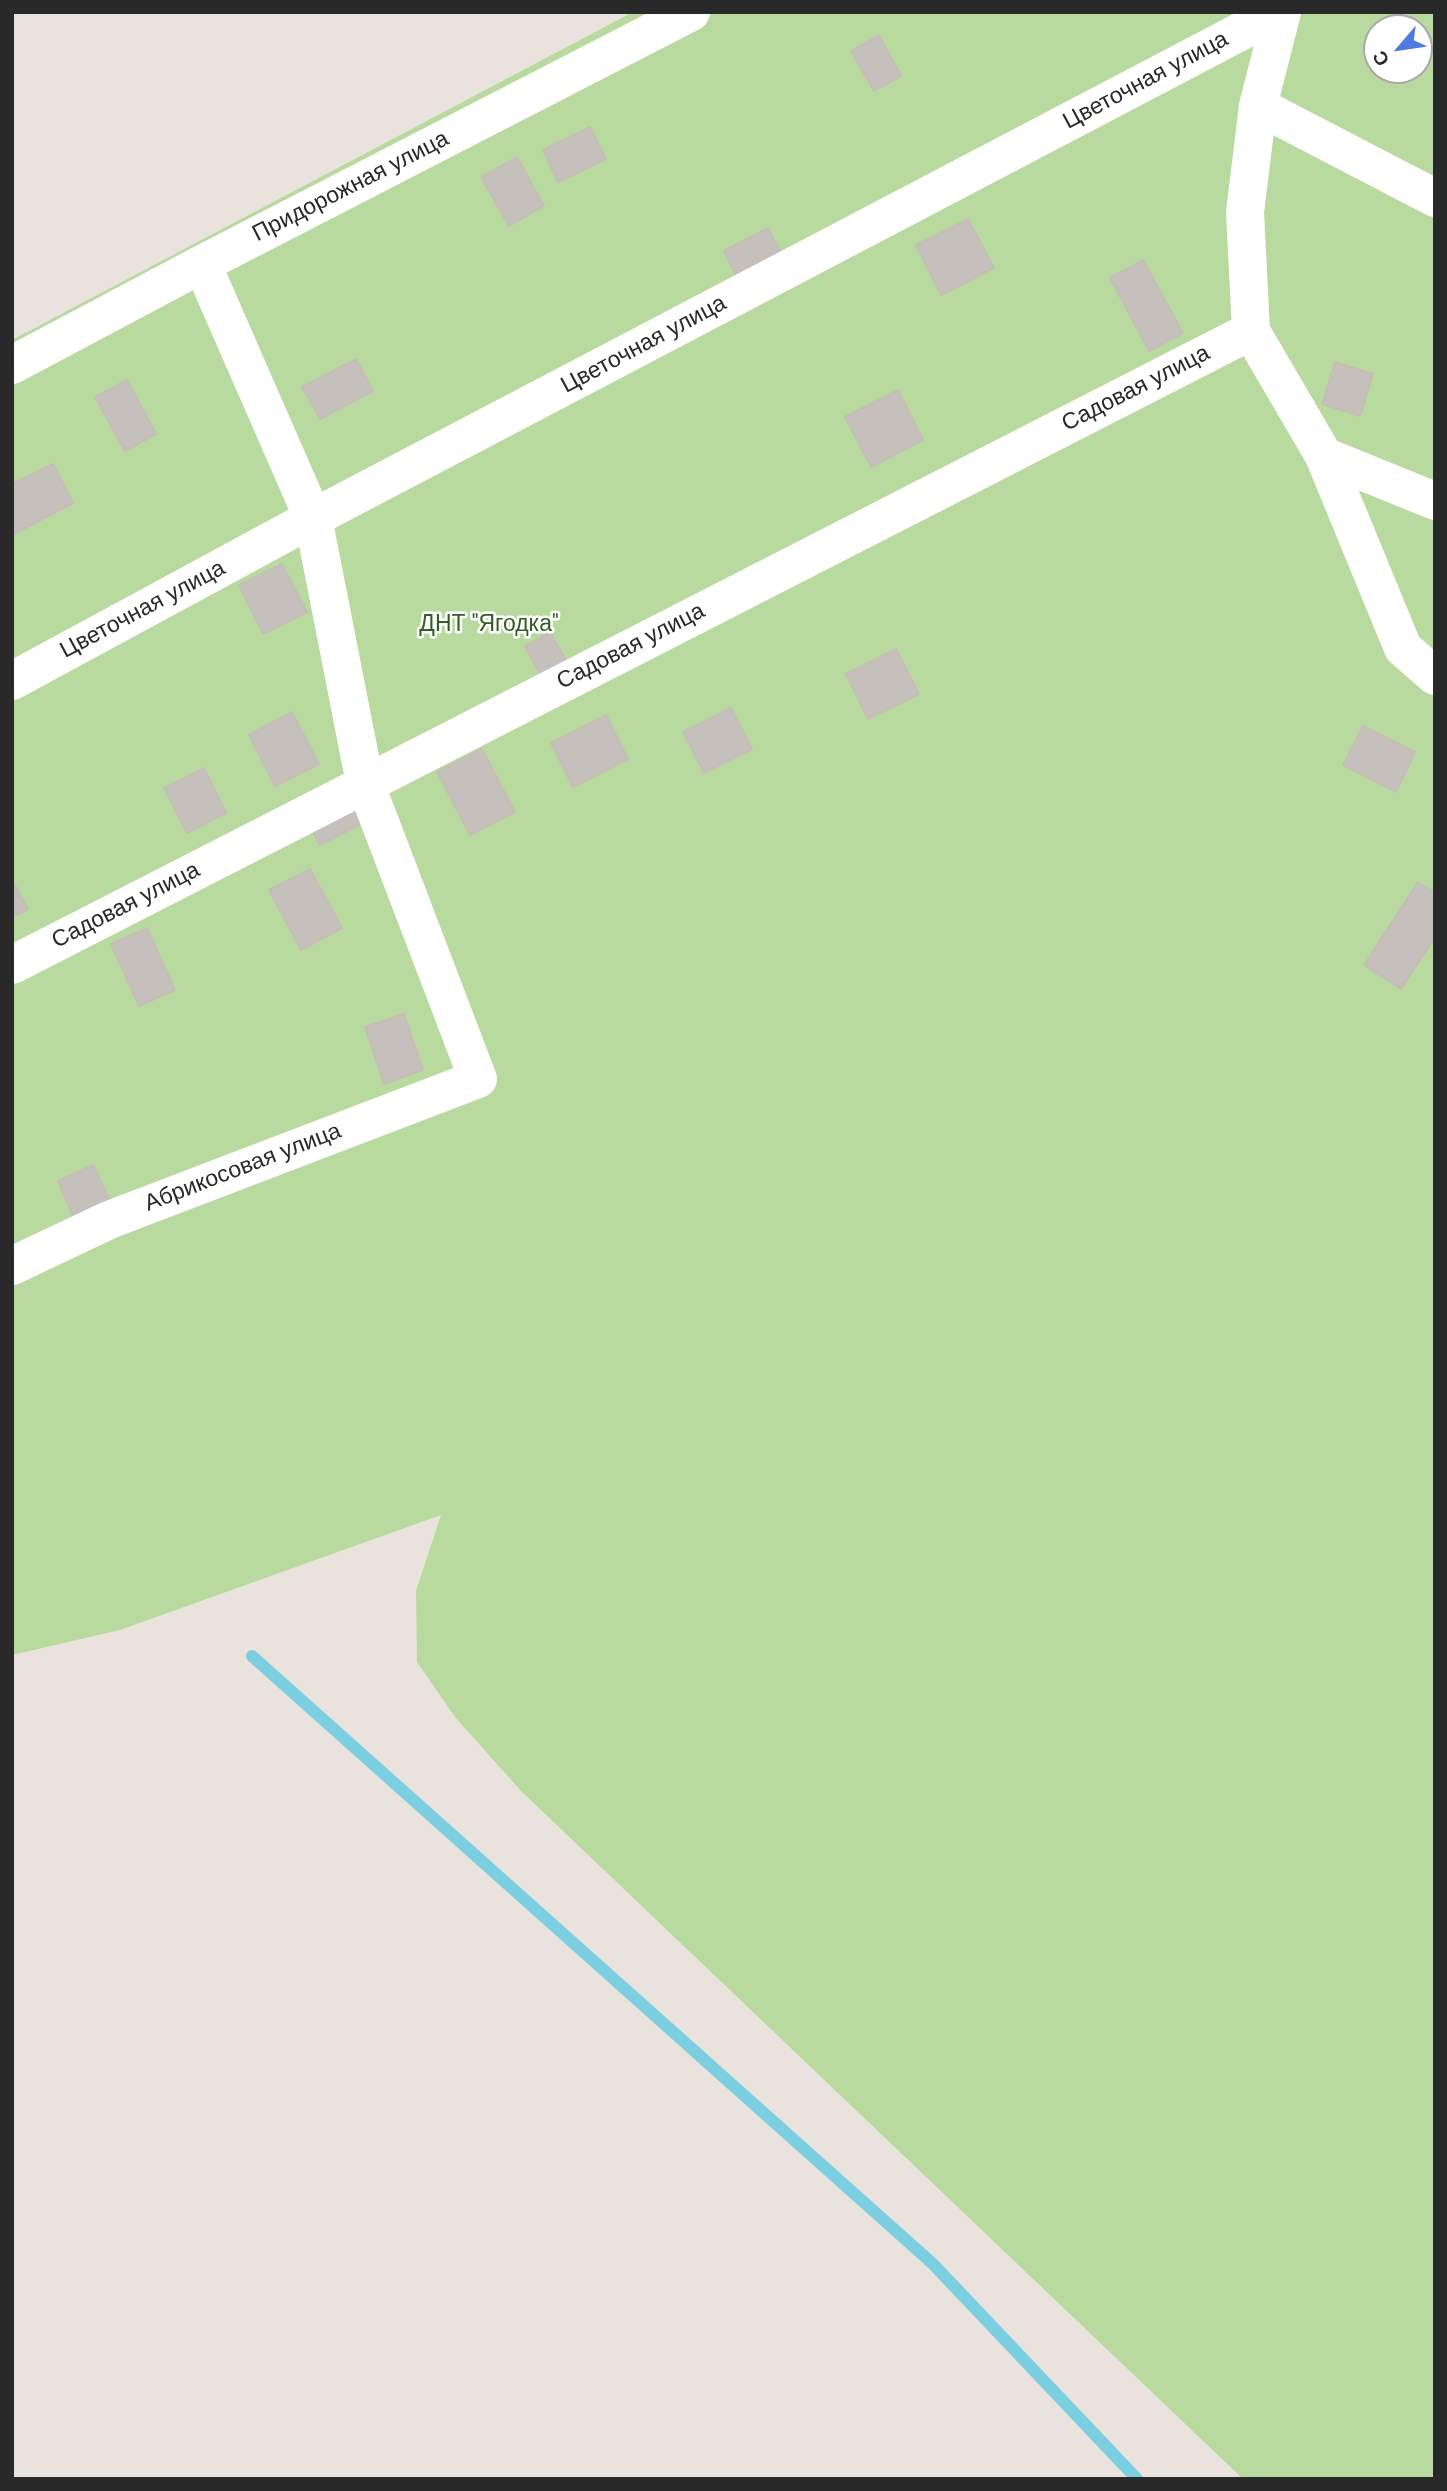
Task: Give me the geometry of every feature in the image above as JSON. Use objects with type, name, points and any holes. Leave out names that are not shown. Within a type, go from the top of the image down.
[{"type":"street","name":"Придорожная улица","points":[[12,365],[691,12]]},
{"type":"street","points":[[1280,12],[1258,106],[1245,212],[1251,331],[1324,456],[1403,649],[1435,676]]},
{"type":"street","name":"Цветочная улица","points":[[12,681],[313,517],[1280,12]]},
{"type":"street","points":[[1258,106],[1435,198]]},
{"type":"street","points":[[202,264],[313,517],[365,783]]},
{"type":"street","name":"Садовая улица","points":[[12,965],[1251,331]]},
{"type":"street","points":[[1324,456],[1435,501]]},
{"type":"street","name":"Абрикосовая улица","points":[[12,1266],[109,1220],[478,1079],[365,783]]},
{"type":"green space","name":"ДНТ \"Ягодка\"","points":[[633,12],[1435,12],[1435,2479],[1243,2479],[521,1791],[455,1717],[417,1662],[416,1591],[441,1515],[120,1630],[12,1655],[12,340]]},
{"type":"building","points":[[879,35],[901,76],[874,91],[851,51]]},
{"type":"building","points":[[590,127],[606,159],[558,182],[543,150]]},
{"type":"building","points":[[517,157],[544,206],[509,226],[481,177]]},
{"type":"building","points":[[968,219],[994,268],[941,295],[916,245]]},
{"type":"building","points":[[768,228],[784,259],[739,281],[724,251]]},
{"type":"building","points":[[1143,260],[1183,333],[1149,351],[1110,278]]},
{"type":"building","points":[[356,359],[373,391],[320,419],[302,387]]},
{"type":"building","points":[[1335,362],[1373,374],[1360,416],[1322,404]]},
{"type":"building","points":[[127,380],[156,434],[125,451],[95,397]]},
{"type":"building","points":[[898,390],[923,440],[871,467],[845,417]]},
{"type":"building","points":[[53,464],[73,503],[12,535],[12,484]]},
{"type":"building","points":[[282,564],[307,612],[263,634],[239,585]]},
{"type":"building","points":[[550,632],[567,662],[541,676],[525,646]]},
{"type":"building","points":[[896,649],[919,694],[868,719],[846,674]]},
{"type":"building","points":[[731,708],[752,749],[704,773],[683,732]]},
{"type":"building","points":[[292,712],[319,764],[275,786],[249,735]]},
{"type":"building","points":[[606,715],[628,759],[573,787],[551,743]]},
{"type":"building","points":[[1363,726],[1415,752],[1396,792],[1343,765]]},
{"type":"building","points":[[482,749],[515,812],[470,835],[437,772]]},
{"type":"building","points":[[204,768],[226,813],[187,833],[164,788]]},
{"type":"building","points":[[356,793],[370,819],[320,845],[306,820]]},
{"type":"building","points":[[310,869],[342,928],[301,950],[269,890]]},
{"type":"building","points":[[12,880],[28,909],[12,917]]},
{"type":"building","points":[[1418,882],[1435,893],[1435,937],[1401,989],[1364,965]]},
{"type":"building","points":[[147,928],[175,990],[139,1006],[111,944]]},
{"type":"building","points":[[404,1014],[423,1070],[384,1084],[365,1027]]},
{"type":"building","points":[[93,1165],[110,1200],[73,1216],[58,1181]]},
{"type":"waterway","points":[[252,1656],[933,2264],[1137,2479]]}]
